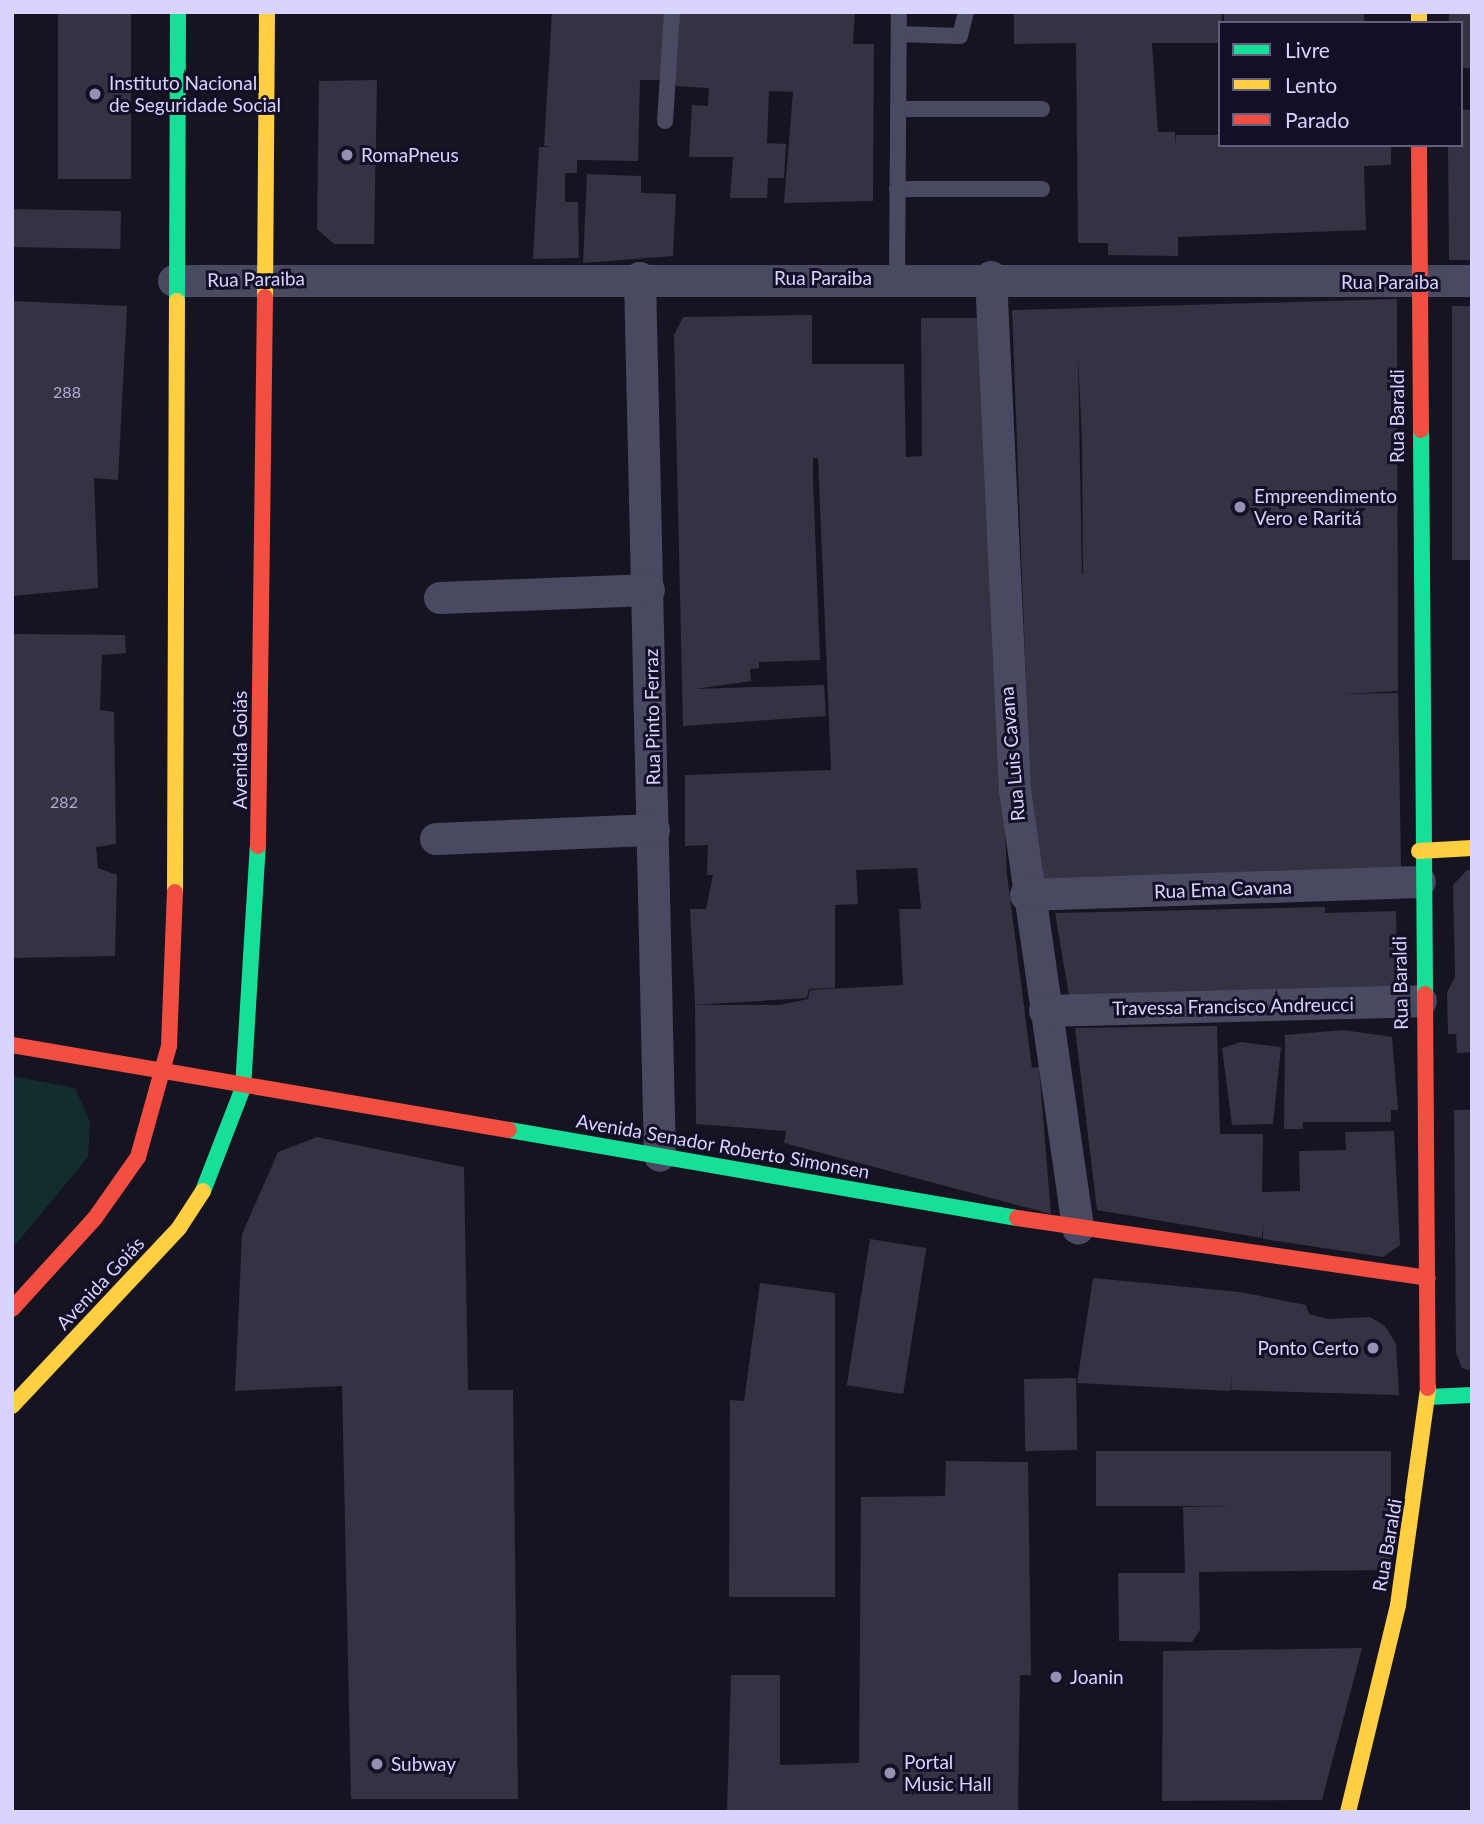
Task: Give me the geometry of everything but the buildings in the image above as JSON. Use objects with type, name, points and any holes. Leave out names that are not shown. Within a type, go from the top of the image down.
[{"type":"street","points":[[12,1309],[122,1182],[149,1133],[165,1073],[176,880],[174,281],[178,12]]},
{"type":"street","name":"Avenida Goiás","points":[[12,1406],[179,1228],[222,1155],[243,1088],[261,806],[267,12]]},
{"type":"street","name":"Rua Baraldi","points":[[1348,1812],[1401,1592],[1428,1396],[1419,851],[1419,147]]},
{"type":"street","name":"Rua Paraiba","points":[[174,281],[263,278],[897,277],[1418,283],[1472,281]]},
{"type":"street","name":"Rua Luis Cavana","points":[[991,277],[1006,694],[1026,895],[1077,1228]]},
{"type":"street","name":"Rua Pinto Ferraz","points":[[640,278],[660,1156]]},
{"type":"street","points":[[440,598],[649,590]]},
{"type":"street","points":[[436,839],[654,830]]},
{"type":"street","points":[[1419,851],[1472,848]]},
{"type":"street","name":"Rua Ema Cavana","points":[[1026,895],[1420,882]]},
{"type":"street","name":"Travessa Francisco Andreucci","points":[[1045,1011],[1421,1001]]},
{"type":"street","name":"Avenida Senador Roberto Simonsen","points":[[12,1045],[243,1088],[1077,1228],[1428,1278]]},
{"type":"street","points":[[1428,1396],[1472,1395]]},
{"type":"lane","points":[[664,121],[672,12]]},
{"type":"lane","points":[[897,277],[899,12]]},
{"type":"lane","points":[[899,34],[960,36],[966,12]]},
{"type":"lane","points":[[898,109],[1042,109]]},
{"type":"lane","points":[[897,189],[1042,189]]},
{"type":"green space","points":[[12,1076],[75,1088],[90,1122],[88,1157],[12,1249]]},
{"type":"traffic: fast","points":[[177,301],[178,12]]},
{"type":"traffic: fast","points":[[1421,430],[1425,994]]},
{"type":"traffic: fast","points":[[203,1191],[243,1088],[258,846]]},
{"type":"traffic: fast","points":[[509,1130],[1017,1218]]},
{"type":"traffic: fast","points":[[1428,1397],[1472,1395]]},
{"type":"traffic: slow","points":[[265,297],[267,12]]},
{"type":"traffic: slow","points":[[1419,12],[1419,21]]},
{"type":"traffic: slow","points":[[175,892],[177,301]]},
{"type":"traffic: slow","points":[[1419,851],[1472,848]]},
{"type":"traffic: slow","points":[[12,1406],[179,1228],[203,1191]]},
{"type":"traffic: slow","points":[[1348,1812],[1398,1605],[1428,1388]]},
{"type":"traffic: jam","points":[[1419,147],[1421,430]]},
{"type":"traffic: jam","points":[[258,846],[265,297]]},
{"type":"traffic: jam","points":[[12,1309],[95,1218],[138,1157],[169,1046],[175,892]]},
{"type":"traffic: jam","points":[[1425,994],[1428,1388]]},
{"type":"traffic: jam","points":[[12,1045],[509,1130]]},
{"type":"traffic: jam","points":[[1017,1218],[1428,1278]]},
{"type":"place","name":"Instituto Nacional de Seguridade Social","points":[[95,94]]},
{"type":"place","name":"RomaPneus","points":[[347,155]]},
{"type":"place","name":"Empreendimento Vero e Raritá","points":[[1240,507]]},
{"type":"place","name":"Ponto Certo","points":[[1373,1348]]},
{"type":"place","name":"Joanin","points":[[1056,1677]]},
{"type":"place","name":"Subway","points":[[377,1764]]},
{"type":"place","name":"Portal Music Hall","points":[[890,1773]]}]
